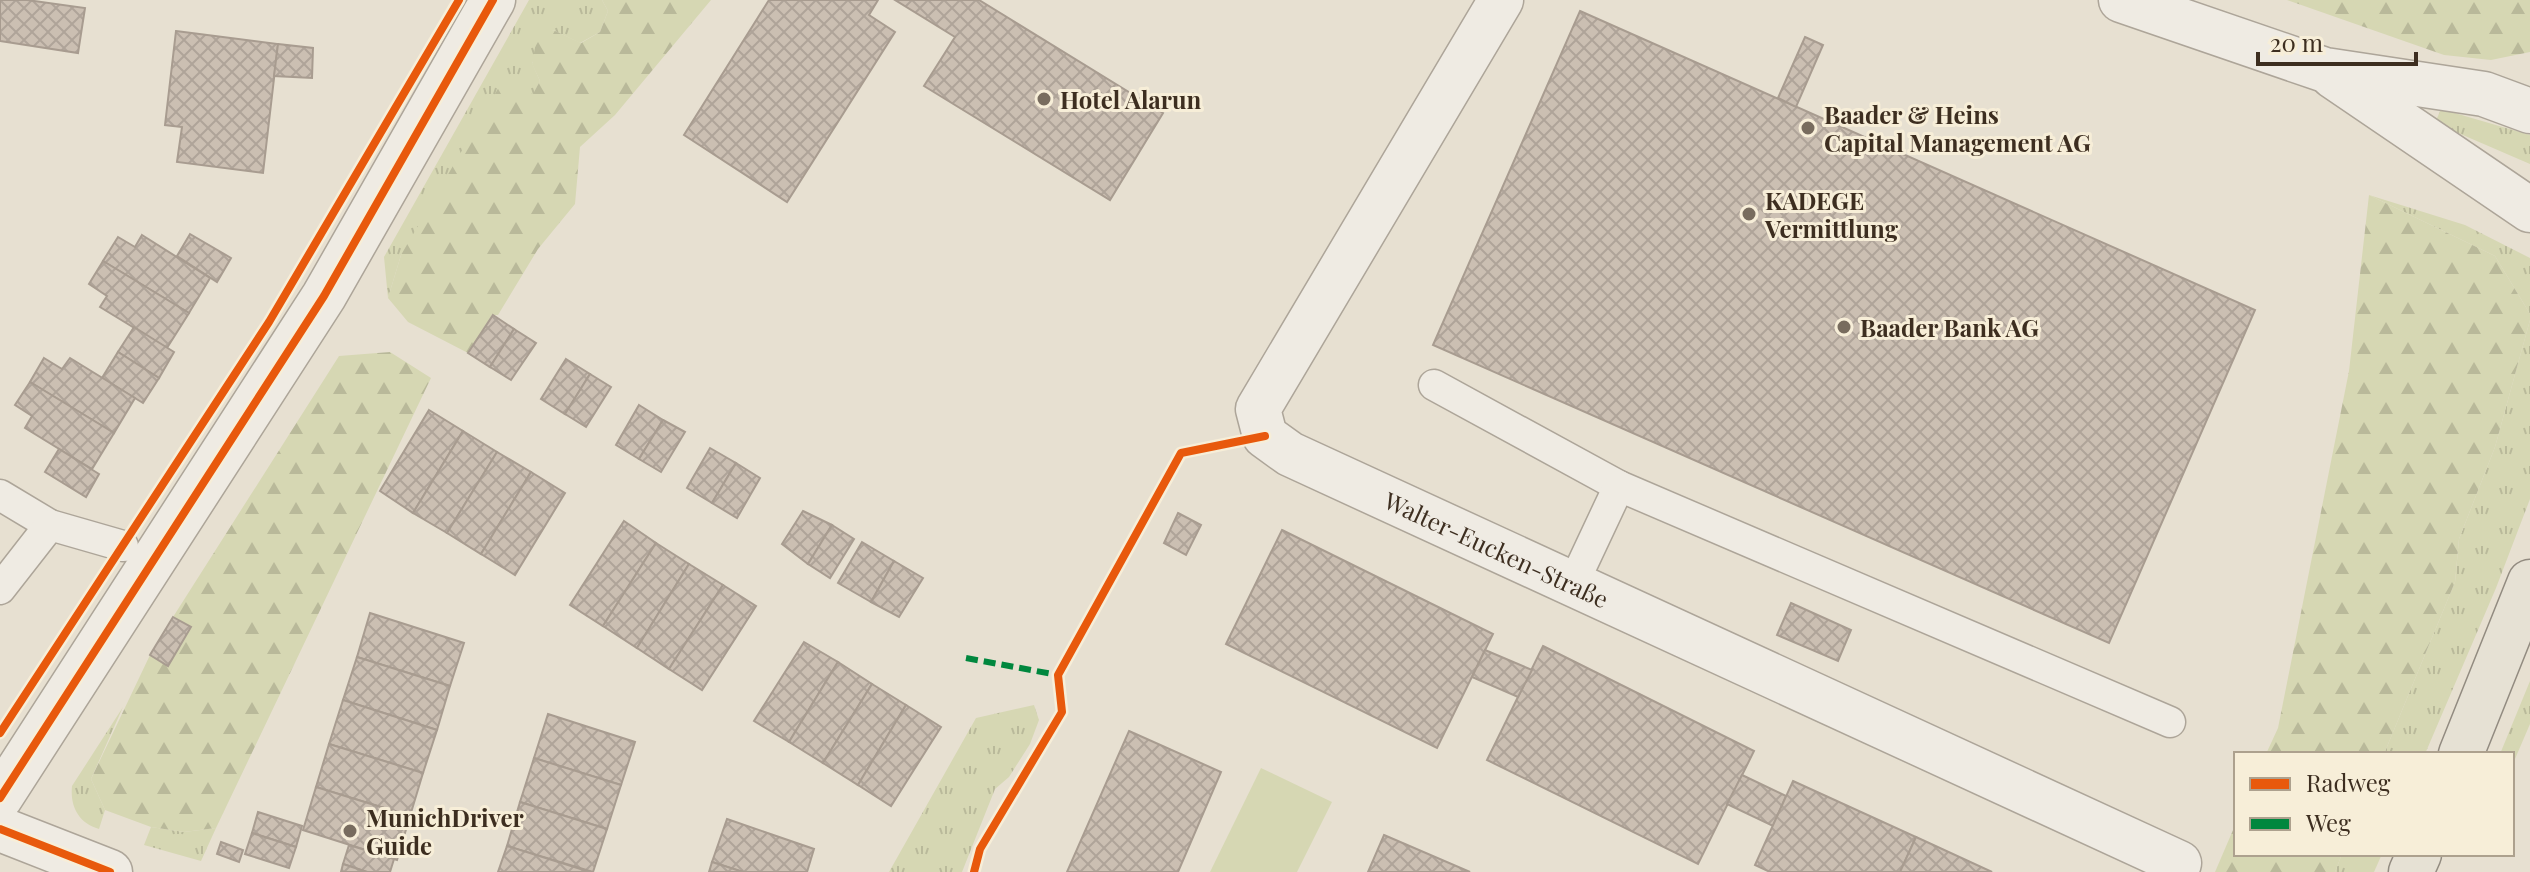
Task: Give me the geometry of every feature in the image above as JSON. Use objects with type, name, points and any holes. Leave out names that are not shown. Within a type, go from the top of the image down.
[{"type":"main road","points":[[2462,752],[2530,582]]},
{"type":"street","points":[[0,798],[324,296],[493,0]]},
{"type":"street","name":"Walter-Eucken-Straße","points":[[1501,0],[1258,409],[1265,436],[1290,454],[2179,863],[2176,872]]},
{"type":"street","points":[[2121,0],[2325,70],[2484,94],[2530,111]]},
{"type":"street","points":[[2325,70],[2530,210]]},
{"type":"street","points":[[2484,94],[2530,81]]},
{"type":"street","points":[[0,829],[110,872]]},
{"type":"lane","points":[[1434,385],[1619,486],[2170,722]]},
{"type":"lane","points":[[1573,584],[1619,486]]},
{"type":"lane","points":[[0,495],[50,525],[123,546]]},
{"type":"lane","points":[[0,589],[50,525]]},
{"type":"green space","points":[[529,0],[602,0],[608,11],[600,32],[580,43],[553,30],[532,63],[540,81],[533,95],[401,255],[388,298],[384,257]]},
{"type":"green space","points":[[602,0],[711,0],[615,115],[580,147],[575,204],[538,249],[498,315],[492,315],[468,353],[408,322],[388,298],[401,255],[499,87],[533,94],[540,81],[532,64],[537,37],[553,30],[581,43],[600,32],[608,11]]},
{"type":"green space","points":[[2287,0],[2530,0],[2530,52],[2491,60],[2444,55]]},
{"type":"green space","points":[[2441,109],[2530,135],[2530,164],[2435,123]]},
{"type":"green space","points":[[2369,195],[2465,225],[2530,258],[2530,314],[2495,256]]},
{"type":"green space","points":[[2369,195],[2495,256],[2530,314],[2495,447],[2459,539],[2455,582],[2385,752],[2267,752],[2278,728],[2349,371]]},
{"type":"green space","points":[[2530,320],[2530,499],[2496,588],[2426,752],[2385,752],[2455,582],[2459,539],[2495,447]]},
{"type":"green space","points":[[390,352],[431,378],[216,828],[184,832],[151,827],[105,810],[91,779],[150,655],[167,665],[191,627],[173,617],[339,356]]},
{"type":"green space","points":[[2530,681],[2530,724],[2514,761],[2514,752],[2501,752]]},
{"type":"green space","points":[[1034,705],[1039,720],[1030,744],[1009,777],[995,789],[962,872],[889,872],[976,718]]},
{"type":"green space","points":[[123,707],[91,779],[105,810],[99,829],[86,823],[77,813],[72,800],[72,786]]},
{"type":"green space","points":[[1261,768],[1332,802],[1297,872],[1210,872]]},
{"type":"green space","points":[[151,827],[184,832],[216,828],[201,861],[144,845]]},
{"type":"green space","points":[[2234,828],[2234,856],[2341,856],[2335,872],[2215,872]]},
{"type":"green space","points":[[2341,856],[2381,856],[2374,872],[2335,872]]},
{"type":"building","points":[[0,0],[27,0],[85,8],[78,53],[0,41]]},
{"type":"building","points":[[769,0],[878,0],[869,15],[895,32],[787,202],[684,135]]},
{"type":"building","name":"Hotel Alarun","points":[[895,0],[979,0],[1163,113],[1110,200],[924,86],[955,37]]},
{"type":"building","name":"Baader Bank AG","points":[[1580,11],[2255,310],[2109,643],[1433,345]]},
{"type":"building","points":[[176,31],[278,44],[263,173],[177,162],[182,127],[165,125]]},
{"type":"building","points":[[1805,37],[1823,45],[1796,107],[1778,98]]},
{"type":"building","points":[[278,44],[313,48],[312,78],[274,76]]},
{"type":"building","points":[[190,234],[231,258],[217,282],[177,256]]},
{"type":"building","points":[[142,235],[210,278],[189,313],[103,261],[118,237],[135,247]]},
{"type":"building","points":[[103,261],[189,313],[167,348],[100,307],[107,296],[89,284]]},
{"type":"building","points":[[493,315],[514,329],[490,367],[468,353]]},
{"type":"building","points":[[134,327],[174,352],[159,378],[118,352]]},
{"type":"building","points":[[514,329],[536,343],[511,380],[490,367]]},
{"type":"building","points":[[118,352],[159,378],[143,403],[102,378]]},
{"type":"building","points":[[44,358],[62,369],[70,358],[135,398],[114,433],[30,382]]},
{"type":"building","points":[[566,359],[590,374],[565,414],[541,399]]},
{"type":"building","points":[[590,374],[611,387],[586,427],[565,414]]},
{"type":"building","points":[[30,382],[114,433],[92,469],[25,428],[32,416],[15,405]]},
{"type":"building","points":[[639,405],[663,420],[639,459],[616,445]]},
{"type":"building","points":[[429,410],[463,431],[413,513],[380,491]]},
{"type":"building","points":[[663,420],[685,432],[661,472],[639,459]]},
{"type":"building","points":[[463,431],[497,452],[447,533],[413,513]]},
{"type":"building","points":[[710,448],[736,463],[712,503],[687,488]]},
{"type":"building","points":[[59,449],[99,474],[86,497],[45,472]]},
{"type":"building","points":[[497,452],[531,472],[481,554],[447,533]]},
{"type":"building","points":[[736,463],[760,478],[737,518],[712,503]]},
{"type":"building","points":[[531,472],[565,493],[515,575],[481,554]]},
{"type":"building","points":[[803,511],[832,525],[808,564],[782,544]]},
{"type":"building","points":[[1178,513],[1201,525],[1186,555],[1164,543]]},
{"type":"building","points":[[624,521],[656,543],[603,626],[570,605]]},
{"type":"building","points":[[832,525],[854,539],[830,578],[808,564]]},
{"type":"building","points":[[1282,530],[1493,634],[1437,748],[1226,644]]},
{"type":"building","points":[[862,542],[894,561],[871,602],[838,583]]},
{"type":"building","points":[[656,543],[689,564],[637,648],[603,626]]},
{"type":"building","points":[[894,561],[923,578],[899,617],[871,602]]},
{"type":"building","points":[[689,564],[723,585],[669,669],[637,648]]},
{"type":"building","points":[[723,585],[756,606],[702,690],[669,669]]},
{"type":"building","points":[[1791,603],[1851,630],[1838,661],[1777,635]]},
{"type":"building","points":[[370,613],[464,643],[450,686],[357,657]]},
{"type":"building","points":[[173,617],[191,627],[168,666],[150,655]]},
{"type":"building","points":[[804,642],[838,662],[789,742],[754,721]]},
{"type":"building","points":[[1543,646],[1754,751],[1698,864],[1487,760]]},
{"type":"building","points":[[1485,650],[1532,670],[1518,697],[1472,677]]},
{"type":"building","points":[[357,657],[450,686],[437,730],[343,700]]},
{"type":"building","points":[[838,662],[872,684],[823,763],[789,742]]},
{"type":"building","points":[[872,684],[906,705],[858,785],[823,763]]},
{"type":"building","points":[[343,700],[437,730],[423,773],[329,744]]},
{"type":"building","points":[[906,705],[941,727],[891,806],[858,785]]},
{"type":"building","points":[[548,714],[635,742],[621,785],[534,758]]},
{"type":"building","points":[[1129,731],[1221,772],[1178,872],[1067,872]]},
{"type":"building","points":[[329,744],[423,773],[410,816],[316,787]]},
{"type":"building","points":[[534,758],[621,785],[607,829],[520,802]]},
{"type":"building","points":[[1742,775],[1786,796],[1773,826],[1727,804]]},
{"type":"building","points":[[1793,781],[1916,837],[1900,872],[1770,872],[1755,865]]},
{"type":"building","points":[[316,787],[410,816],[397,860],[303,830]]},
{"type":"building","points":[[520,802],[607,829],[593,872],[507,846]]},
{"type":"building","points":[[258,812],[302,826],[296,847],[252,833]]},
{"type":"building","points":[[727,819],[814,849],[807,872],[743,872],[712,862]]},
{"type":"building","points":[[252,833],[296,847],[289,868],[245,854]]},
{"type":"building","points":[[1384,835],[1470,872],[1368,872]]},
{"type":"building","points":[[1916,837],[1992,872],[1900,872]]},
{"type":"building","points":[[221,842],[243,850],[239,862],[217,854]]},
{"type":"building","points":[[349,845],[394,859],[390,872],[367,872],[343,864]]},
{"type":"building","points":[[507,846],[590,872],[498,872]]},
{"type":"building","points":[[712,862],[743,872],[709,872]]},
{"type":"building","points":[[343,864],[367,872],[341,872]]},
{"type":"marked path","points":[[966,658],[1058,675]]},
{"type":"cycle path","points":[[0,733],[269,322],[459,0]]},
{"type":"cycle path","points":[[0,798],[324,296],[493,0]]},
{"type":"cycle path","points":[[974,872],[980,849],[1062,712],[1058,675],[1181,453],[1265,436]]},
{"type":"cycle path","points":[[0,829],[110,872]]},
{"type":"place","name":"Hotel Alarun","points":[[1044,99]]},
{"type":"place","name":"Baader & Heins Capital Management AG","points":[[1808,128]]},
{"type":"place","name":"KADEGE Vermittlung","points":[[1749,214]]},
{"type":"place","name":"Baader Bank AG","points":[[1844,327]]},
{"type":"place","name":"MunichDriver Guide","points":[[350,831]]}]
